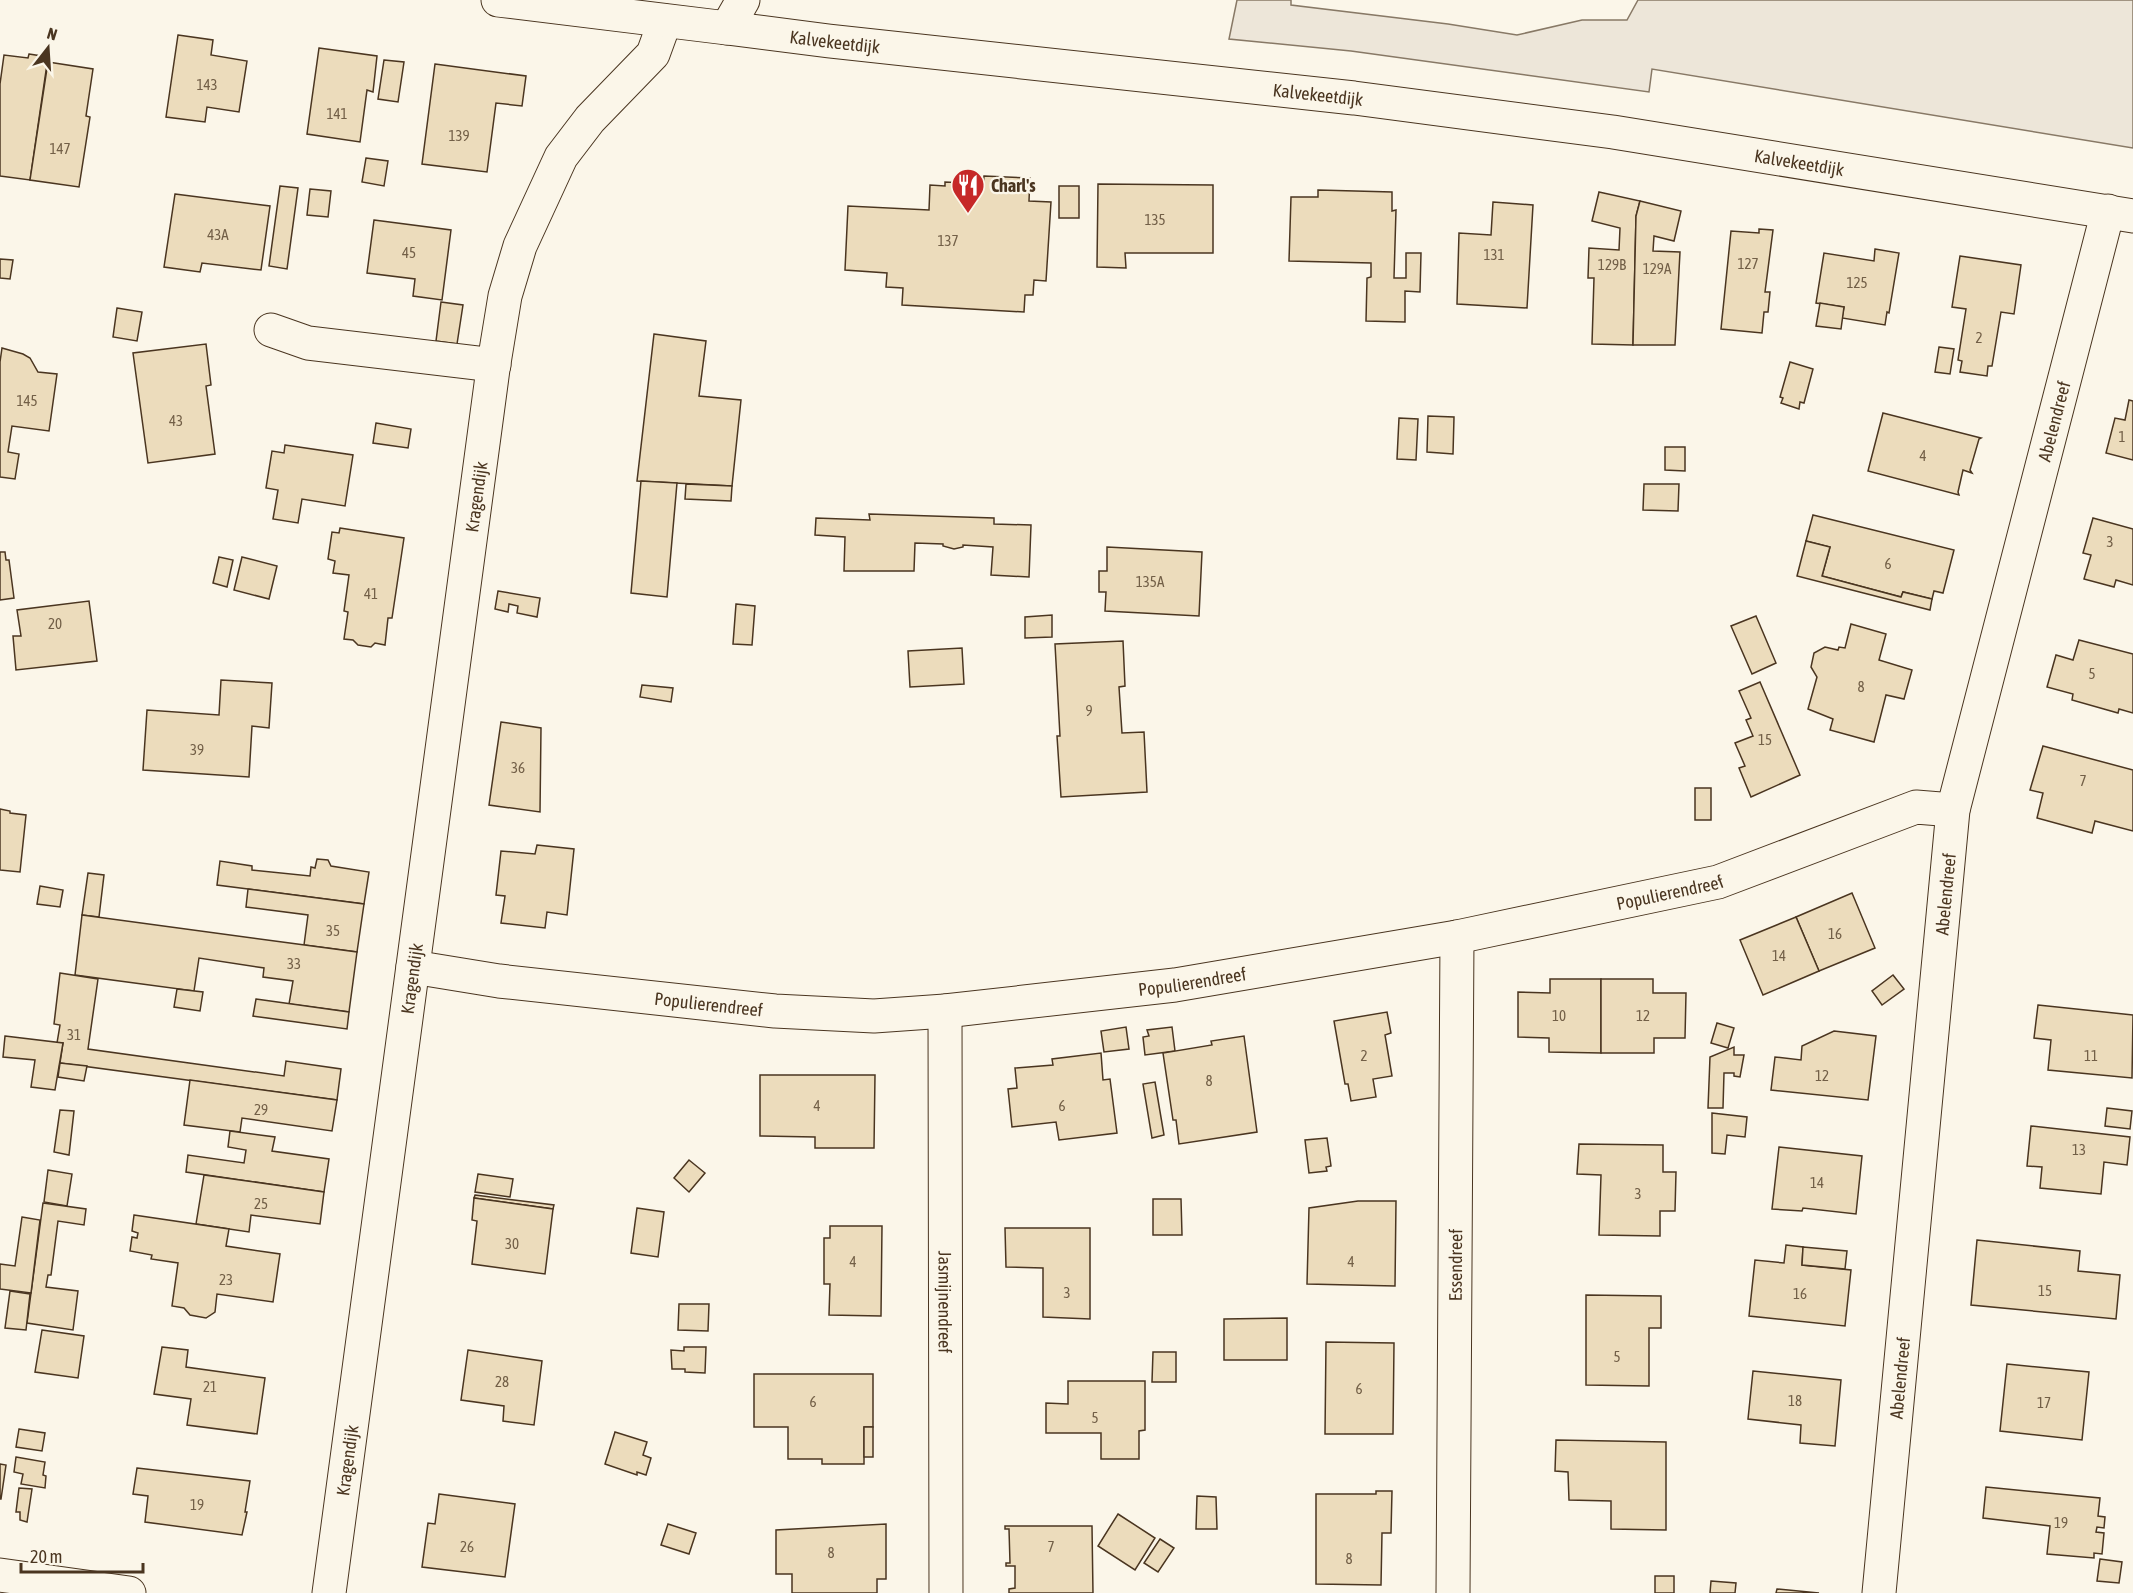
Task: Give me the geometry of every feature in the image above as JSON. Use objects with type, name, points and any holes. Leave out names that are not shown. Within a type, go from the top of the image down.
[{"type":"street","name":"Kalvekeetdijk","points":[[498,0],[829,41],[1354,98],[1613,132],[2120,213]]},
{"type":"street","points":[[727,28],[743,0]]},
{"type":"street","name":"Kragendijk","points":[[329,1593],[505,296],[520,246],[561,157],[590,119],[653,54],[665,21]]},
{"type":"street","name":"Abelendreef","points":[[1880,1593],[1953,810],[2120,213]]},
{"type":"street","points":[[271,330],[308,343],[494,365]]},
{"type":"street","name":"Populierendreef","points":[[413,968],[499,981],[775,1011],[874,1016],[945,1011],[1175,985],[1457,938],[1718,882],[1916,807],[1953,810]]},
{"type":"street","name":"Essendreef","points":[[1453,1593],[1457,938]]},
{"type":"street","name":"Jasmijnendreef","points":[[945,1011],[946,1593]]},
{"type":"street","points":[[0,1575],[129,1593]]},
{"type":"shaded area","points":[[1237,0],[1291,0],[1291,5],[1448,24],[1517,35],[1582,20],[1627,20],[1638,0],[2133,0],[2133,148],[1652,69],[1649,92],[1351,51],[1229,39]]},
{"type":"building","points":[[178,35],[213,40],[211,55],[247,61],[239,112],[207,107],[205,122],[166,117]]},
{"type":"building","points":[[319,48],[377,56],[373,92],[367,90],[360,142],[307,134]]},
{"type":"building","points":[[29,54],[48,57],[30,180],[0,176],[0,84],[4,55],[28,58]]},
{"type":"building","points":[[384,60],[404,62],[398,102],[378,99]]},
{"type":"building","points":[[48,62],[93,69],[86,116],[90,117],[79,187],[30,180]]},
{"type":"building","points":[[435,64],[526,76],[522,106],[496,103],[487,172],[422,164]]},
{"type":"building","points":[[366,158],[388,161],[384,186],[362,182]]},
{"type":"building","points":[[984,176],[1030,178],[1029,201],[1051,202],[1046,281],[1034,280],[1033,295],[1025,295],[1024,312],[902,305],[903,288],[886,287],[887,273],[845,270],[848,206],[929,210],[930,185],[945,186],[945,182],[966,183],[966,187],[983,187]]},
{"type":"building","points":[[1098,184],[1213,185],[1213,253],[1125,253],[1126,268],[1097,267]]},
{"type":"building","points":[[280,186],[298,188],[287,269],[269,266]]},
{"type":"building","points":[[1059,186],[1079,186],[1079,218],[1059,218]]},
{"type":"building","points":[[310,189],[331,191],[328,217],[307,215]]},
{"type":"building","points":[[1318,190],[1392,192],[1392,211],[1396,210],[1394,278],[1406,278],[1406,253],[1421,253],[1420,292],[1405,291],[1405,322],[1366,321],[1367,278],[1371,277],[1371,263],[1289,261],[1291,197],[1318,197]]},
{"type":"building","points":[[1599,192],[1640,201],[1636,216],[1633,345],[1592,344],[1594,278],[1588,278],[1589,248],[1619,250],[1620,228],[1592,221]]},
{"type":"building","points":[[175,194],[270,206],[261,270],[202,263],[200,272],[164,267]]},
{"type":"building","points":[[1640,201],[1681,211],[1674,241],[1654,236],[1653,251],[1680,252],[1675,345],[1633,345],[1636,216]]},
{"type":"building","points":[[1493,202],[1533,205],[1527,308],[1457,304],[1459,233],[1491,235]]},
{"type":"building","points":[[374,220],[451,230],[442,300],[413,296],[415,279],[367,273]]},
{"type":"building","points":[[1759,229],[1773,230],[1765,292],[1770,292],[1768,312],[1764,312],[1762,333],[1721,329],[1731,231],[1759,233]]},
{"type":"building","points":[[1875,249],[1899,253],[1885,325],[1842,318],[1844,307],[1816,303],[1824,253],[1874,261]]},
{"type":"building","points":[[1960,256],[2021,265],[2014,314],[2001,312],[1992,366],[1988,366],[1987,376],[1960,372],[1962,361],[1958,360],[1966,309],[1952,307]]},
{"type":"building","points":[[0,259],[13,260],[10,279],[0,278]]},
{"type":"building","points":[[441,302],[463,305],[457,344],[436,341]]},
{"type":"building","points":[[1820,303],[1844,307],[1841,329],[1816,326]]},
{"type":"building","points":[[117,308],[142,312],[137,341],[113,337]]},
{"type":"building","points":[[654,334],[706,341],[699,396],[741,400],[732,486],[637,481]]},
{"type":"building","points":[[206,344],[211,385],[206,386],[215,454],[148,463],[133,353]]},
{"type":"building","points":[[1939,347],[1954,349],[1950,374],[1935,372]]},
{"type":"building","points":[[2,348],[30,358],[38,372],[57,374],[49,431],[12,426],[8,452],[19,454],[15,479],[0,477]]},
{"type":"building","points":[[1790,362],[1813,369],[1804,403],[1800,402],[1799,409],[1781,403],[1783,398],[1780,397]]},
{"type":"building","points":[[2129,400],[2133,401],[2133,460],[2106,453],[2115,418],[2125,420]]},
{"type":"building","points":[[1883,413],[1981,438],[1970,470],[1972,473],[1963,470],[1959,495],[1868,471]]},
{"type":"building","points":[[1428,416],[1454,417],[1453,454],[1427,452]]},
{"type":"building","points":[[1399,418],[1418,419],[1416,460],[1397,459]]},
{"type":"building","points":[[376,423],[411,429],[408,448],[373,443]]},
{"type":"building","points":[[285,445],[353,455],[345,506],[302,499],[298,523],[273,519],[278,490],[266,488],[272,451],[284,453]]},
{"type":"building","points":[[1665,447],[1685,447],[1685,471],[1665,470]]},
{"type":"building","points":[[641,481],[677,483],[667,597],[631,593]]},
{"type":"building","points":[[686,484],[732,486],[731,501],[685,499]]},
{"type":"building","points":[[1644,484],[1679,484],[1678,511],[1643,510]]},
{"type":"building","points":[[869,514],[994,518],[994,524],[1031,525],[1029,577],[991,575],[993,547],[963,545],[963,547],[954,549],[943,546],[943,544],[915,543],[914,571],[844,571],[845,537],[815,535],[816,518],[870,520]]},
{"type":"building","points":[[1813,515],[1954,550],[1943,593],[1934,591],[1932,599],[1903,592],[1901,597],[1822,576],[1830,547],[1806,541]]},
{"type":"building","points":[[2093,518],[2133,529],[2133,585],[2116,580],[2114,587],[2084,579],[2091,555],[2083,553]]},
{"type":"building","points":[[340,528],[404,538],[392,618],[388,618],[385,645],[375,643],[371,647],[344,639],[348,612],[344,611],[349,575],[333,573],[335,561],[328,559],[332,532],[339,533]]},
{"type":"building","points":[[1806,541],[1830,547],[1822,576],[1901,597],[1903,592],[1932,599],[1930,610],[1797,576]]},
{"type":"building","points":[[1107,547],[1202,552],[1199,616],[1105,611],[1106,592],[1099,592],[1099,571],[1107,571]]},
{"type":"building","points":[[0,552],[5,552],[6,560],[9,560],[14,598],[0,600]]},
{"type":"building","points":[[219,557],[233,560],[227,587],[213,583]]},
{"type":"building","points":[[242,557],[277,566],[269,599],[234,590]]},
{"type":"building","points":[[498,591],[540,598],[537,617],[517,613],[518,606],[509,604],[508,612],[495,609]]},
{"type":"building","points":[[89,601],[97,661],[16,670],[13,636],[21,636],[17,610]]},
{"type":"building","points":[[736,604],[755,606],[752,645],[733,644]]},
{"type":"building","points":[[1052,615],[1052,637],[1025,638],[1025,617]]},
{"type":"building","points":[[1756,616],[1776,663],[1752,674],[1731,626]]},
{"type":"building","points":[[1851,624],[1886,634],[1879,660],[1912,670],[1904,699],[1886,695],[1874,742],[1830,730],[1833,719],[1808,709],[1817,677],[1811,667],[1814,653],[1825,647],[1838,650],[1839,647],[1845,648]]},
{"type":"building","points":[[2079,640],[2133,654],[2133,713],[2119,709],[2118,713],[2072,700],[2073,694],[2047,687],[2056,655],[2073,660]]},
{"type":"building","points":[[1123,641],[1125,686],[1119,687],[1122,733],[1144,732],[1147,792],[1061,797],[1055,644]]},
{"type":"building","points":[[962,648],[964,684],[910,687],[908,651]]},
{"type":"building","points":[[221,680],[272,683],[269,728],[252,726],[249,777],[143,770],[147,710],[219,715]]},
{"type":"building","points":[[1760,682],[1800,775],[1751,797],[1739,768],[1745,766],[1735,743],[1753,736],[1746,720],[1751,718],[1739,691]]},
{"type":"building","points":[[642,685],[673,688],[671,702],[640,697]]},
{"type":"building","points":[[501,722],[541,728],[540,812],[489,805]]},
{"type":"building","points":[[2043,746],[2133,770],[2133,831],[2095,821],[2092,833],[2037,818],[2043,793],[2030,790]]},
{"type":"building","points":[[1695,788],[1711,788],[1711,820],[1695,820]]},
{"type":"building","points":[[0,809],[26,815],[20,872],[0,870]]},
{"type":"building","points":[[537,845],[574,849],[567,915],[547,912],[545,928],[501,923],[505,896],[496,895],[501,851],[535,854]]},
{"type":"building","points":[[317,859],[328,860],[331,866],[369,872],[364,904],[217,885],[220,861],[252,866],[252,870],[310,876],[311,867],[315,868]]},
{"type":"building","points":[[88,873],[104,875],[99,917],[82,915]]},
{"type":"building","points":[[40,886],[63,890],[60,907],[37,904]]},
{"type":"building","points":[[248,889],[364,904],[357,952],[304,945],[308,915],[246,907]]},
{"type":"building","points":[[1852,893],[1875,948],[1819,971],[1796,917]]},
{"type":"building","points":[[82,915],[357,952],[349,1012],[289,1004],[293,981],[263,977],[264,968],[199,958],[194,991],[75,975]]},
{"type":"building","points":[[1796,917],[1819,971],[1763,995],[1740,940]]},
{"type":"building","points":[[60,973],[98,979],[88,1049],[284,1076],[286,1061],[341,1069],[337,1100],[60,1063],[63,1043],[57,1043],[60,1025],[54,1024]]},
{"type":"building","points":[[1893,975],[1904,989],[1882,1005],[1872,991]]},
{"type":"building","points":[[1550,979],[1601,979],[1601,1053],[1549,1052],[1549,1038],[1518,1037],[1518,992],[1550,993]]},
{"type":"building","points":[[1601,979],[1653,979],[1653,993],[1686,993],[1685,1038],[1654,1038],[1654,1053],[1601,1053]]},
{"type":"building","points":[[177,989],[203,992],[200,1011],[174,1007]]},
{"type":"building","points":[[256,999],[349,1012],[347,1029],[253,1016]]},
{"type":"building","points":[[2038,1005],[2133,1015],[2132,1078],[2048,1070],[2051,1040],[2034,1038]]},
{"type":"building","points":[[1387,1012],[1391,1033],[1385,1035],[1392,1076],[1373,1079],[1376,1097],[1351,1101],[1348,1084],[1345,1084],[1334,1021]]},
{"type":"building","points":[[1717,1023],[1734,1028],[1728,1048],[1711,1043]]},
{"type":"building","points":[[1126,1027],[1129,1049],[1104,1052],[1101,1031]]},
{"type":"building","points":[[1172,1027],[1175,1051],[1145,1055],[1143,1037],[1149,1036],[1147,1030]]},
{"type":"building","points":[[1834,1031],[1876,1036],[1868,1100],[1771,1090],[1775,1057],[1801,1060],[1802,1046]]},
{"type":"building","points":[[5,1036],[63,1043],[55,1090],[31,1087],[35,1060],[3,1057]]},
{"type":"building","points":[[1244,1036],[1257,1132],[1179,1144],[1163,1053],[1212,1045],[1211,1041]]},
{"type":"building","points":[[1734,1047],[1734,1055],[1744,1055],[1740,1077],[1734,1076],[1734,1073],[1724,1073],[1723,1108],[1708,1108],[1710,1057]]},
{"type":"building","points":[[1101,1053],[1103,1080],[1110,1079],[1117,1133],[1059,1140],[1056,1122],[1012,1127],[1008,1089],[1017,1088],[1015,1068],[1053,1065],[1052,1059]]},
{"type":"building","points":[[60,1063],[87,1066],[84,1081],[58,1077]]},
{"type":"building","points":[[760,1075],[875,1075],[874,1148],[815,1148],[815,1137],[760,1136]]},
{"type":"building","points":[[190,1080],[337,1100],[332,1131],[242,1118],[240,1132],[184,1125]]},
{"type":"building","points":[[1155,1082],[1164,1135],[1152,1138],[1143,1084]]},
{"type":"building","points":[[2107,1108],[2132,1111],[2130,1129],[2105,1126]]},
{"type":"building","points":[[60,1110],[74,1111],[69,1155],[54,1152]]},
{"type":"building","points":[[1712,1113],[1747,1117],[1745,1137],[1727,1135],[1725,1154],[1712,1153]]},
{"type":"building","points":[[2031,1126],[2130,1137],[2127,1165],[2104,1162],[2101,1194],[2040,1188],[2042,1167],[2027,1166]]},
{"type":"building","points":[[230,1131],[275,1137],[272,1151],[329,1159],[324,1192],[186,1172],[188,1155],[244,1163],[246,1150],[228,1147]]},
{"type":"building","points":[[1327,1138],[1331,1166],[1326,1167],[1327,1171],[1309,1173],[1305,1140]]},
{"type":"building","points":[[1579,1144],[1663,1145],[1663,1172],[1676,1172],[1675,1211],[1660,1211],[1660,1236],[1599,1235],[1601,1175],[1577,1174]]},
{"type":"building","points":[[1779,1147],[1862,1156],[1856,1214],[1803,1208],[1802,1211],[1772,1209]]},
{"type":"building","points":[[689,1160],[705,1173],[689,1192],[674,1178]]},
{"type":"building","points":[[48,1170],[72,1174],[67,1206],[44,1202]]},
{"type":"building","points":[[478,1174],[513,1179],[510,1197],[475,1192]]},
{"type":"building","points":[[204,1175],[324,1192],[320,1224],[251,1215],[249,1232],[196,1224]]},
{"type":"building","points":[[475,1195],[554,1205],[553,1209],[474,1198]]},
{"type":"building","points":[[474,1198],[553,1209],[545,1274],[472,1264],[477,1221],[472,1220]]},
{"type":"building","points":[[1153,1199],[1181,1199],[1182,1235],[1153,1235]]},
{"type":"building","points":[[1358,1201],[1396,1201],[1395,1286],[1307,1284],[1309,1208]]},
{"type":"building","points":[[43,1203],[86,1209],[84,1225],[58,1221],[51,1275],[48,1275],[46,1287],[78,1291],[73,1330],[27,1323]]},
{"type":"building","points":[[637,1208],[664,1212],[658,1257],[631,1253]]},
{"type":"building","points":[[134,1215],[229,1229],[226,1246],[280,1254],[273,1302],[217,1294],[215,1312],[206,1318],[190,1315],[184,1308],[172,1306],[178,1263],[151,1259],[152,1255],[130,1251],[132,1237],[137,1238],[138,1233],[132,1231]]},
{"type":"building","points":[[22,1217],[40,1220],[31,1293],[0,1289],[0,1264],[15,1266]]},
{"type":"building","points":[[830,1226],[882,1226],[881,1316],[829,1315],[830,1284],[824,1284],[824,1238],[830,1238]]},
{"type":"building","points":[[1005,1228],[1090,1228],[1090,1319],[1043,1317],[1043,1268],[1006,1267]]},
{"type":"building","points":[[1977,1240],[2080,1251],[2078,1271],[2120,1275],[2116,1319],[1971,1305]]},
{"type":"building","points":[[1786,1245],[1803,1247],[1802,1265],[1851,1270],[1845,1326],[1749,1316],[1755,1260],[1784,1263]]},
{"type":"building","points":[[1803,1247],[1847,1251],[1845,1269],[1802,1265]]},
{"type":"building","points":[[10,1291],[30,1294],[26,1330],[5,1328]]},
{"type":"building","points":[[1586,1295],[1661,1296],[1661,1328],[1649,1328],[1649,1386],[1586,1385]]},
{"type":"building","points":[[679,1304],[709,1304],[708,1331],[678,1330]]},
{"type":"building","points":[[1287,1318],[1287,1360],[1224,1360],[1224,1319]]},
{"type":"building","points":[[42,1330],[84,1336],[78,1378],[35,1372]]},
{"type":"building","points":[[1326,1342],[1394,1343],[1393,1434],[1325,1434]]},
{"type":"building","points":[[162,1347],[188,1350],[186,1367],[265,1378],[257,1434],[187,1425],[191,1399],[154,1394]]},
{"type":"building","points":[[684,1347],[706,1347],[705,1373],[672,1369],[671,1350],[684,1351]]},
{"type":"building","points":[[468,1350],[542,1361],[534,1425],[503,1421],[504,1406],[461,1400]]},
{"type":"building","points":[[1153,1352],[1176,1352],[1176,1382],[1152,1382]]},
{"type":"building","points":[[2007,1364],[2089,1372],[2082,1440],[2000,1431]]},
{"type":"building","points":[[1753,1371],[1841,1380],[1835,1446],[1800,1443],[1801,1425],[1748,1419]]},
{"type":"building","points":[[754,1374],[873,1374],[873,1427],[864,1427],[864,1464],[822,1464],[822,1459],[788,1459],[788,1427],[754,1427]]},
{"type":"building","points":[[1068,1381],[1145,1381],[1145,1430],[1139,1431],[1139,1459],[1101,1459],[1101,1433],[1046,1433],[1046,1403],[1068,1404]]},
{"type":"building","points":[[864,1427],[873,1427],[873,1457],[864,1457]]},
{"type":"building","points":[[19,1429],[45,1433],[42,1451],[16,1447]]},
{"type":"building","points":[[615,1432],[647,1442],[643,1455],[651,1458],[646,1475],[637,1472],[637,1475],[605,1464]]},
{"type":"building","points":[[1556,1440],[1666,1442],[1666,1530],[1611,1529],[1611,1501],[1569,1500],[1568,1472],[1555,1471]]},
{"type":"building","points":[[16,1457],[45,1462],[43,1475],[46,1476],[45,1488],[21,1484],[23,1474],[14,1472]]},
{"type":"building","points":[[0,1464],[6,1465],[1,1499],[0,1499]]},
{"type":"building","points":[[137,1468],[250,1481],[242,1535],[145,1522],[148,1496],[133,1494]]},
{"type":"building","points":[[1986,1487],[2100,1498],[2098,1516],[2105,1517],[2104,1528],[2097,1527],[2096,1532],[2104,1533],[2102,1554],[2094,1553],[2094,1558],[2047,1554],[2050,1526],[1983,1518]]},
{"type":"building","points":[[19,1488],[32,1489],[27,1522],[20,1520],[20,1512],[16,1512]]},
{"type":"building","points":[[1376,1491],[1392,1491],[1391,1533],[1382,1533],[1381,1585],[1316,1584],[1316,1494],[1376,1494]]},
{"type":"building","points":[[439,1494],[515,1504],[505,1577],[422,1567],[428,1523],[435,1524]]},
{"type":"building","points":[[1197,1496],[1216,1497],[1217,1529],[1196,1529]]},
{"type":"building","points":[[1118,1514],[1155,1538],[1135,1570],[1098,1546]]},
{"type":"building","points":[[668,1524],[696,1533],[689,1554],[661,1545]]},
{"type":"building","points":[[886,1524],[886,1579],[877,1579],[877,1593],[792,1593],[792,1574],[776,1574],[776,1530]]},
{"type":"building","points":[[1005,1526],[1092,1526],[1093,1593],[1009,1593],[1009,1589],[1015,1588],[1015,1566],[1006,1566],[1006,1563],[1010,1563],[1009,1529],[1005,1529]]},
{"type":"building","points":[[1160,1539],[1174,1548],[1158,1572],[1144,1563]]},
{"type":"building","points":[[2100,1559],[2122,1562],[2119,1583],[2097,1581]]},
{"type":"building","points":[[1655,1576],[1674,1576],[1674,1593],[1655,1593]]},
{"type":"building","points":[[1711,1581],[1736,1583],[1735,1593],[1710,1593]]},
{"type":"building","points":[[1777,1589],[1819,1593],[1776,1593]]},
{"type":"place","name":"Charl's","points":[[968,214]]}]
